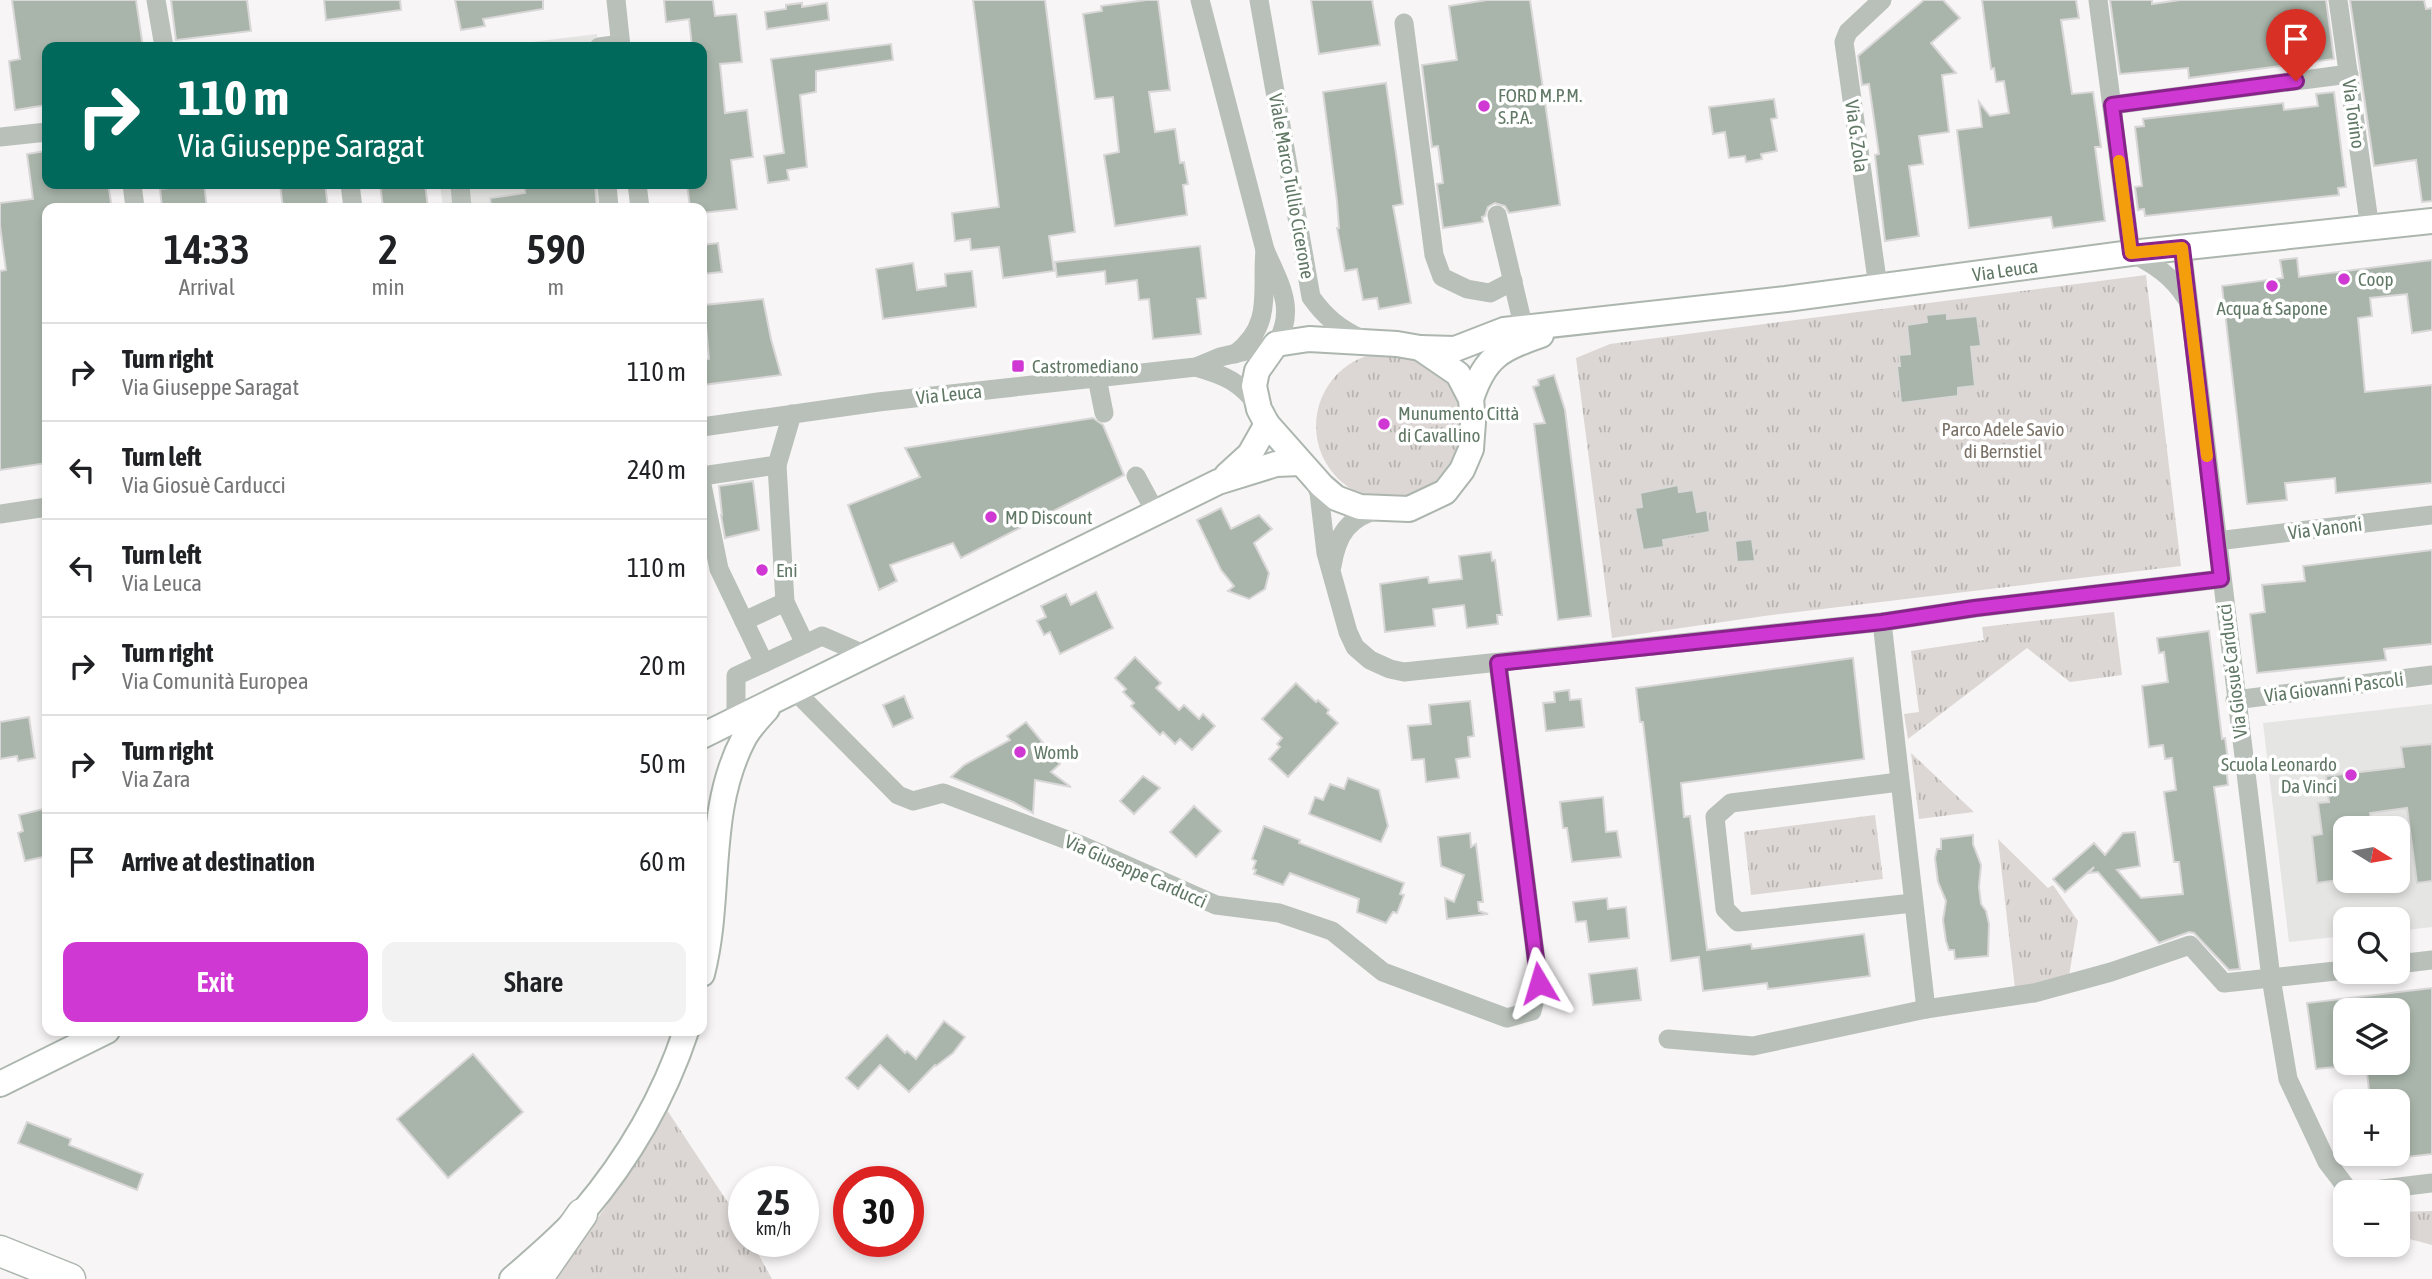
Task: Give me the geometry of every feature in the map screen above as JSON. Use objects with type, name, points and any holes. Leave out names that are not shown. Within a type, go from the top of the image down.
[{"type":"highway","points":[[537,1279],[582,1214]]},
{"type":"highway","points":[[0,1251],[70,1279]]},
{"type":"main road","name":"Via Leuca","points":[[1420,348],[1455,349],[1491,334],[1524,329],[1878,287],[2131,253],[2432,221]]},
{"type":"main road","name":"Via Leuca","points":[[1471,399],[1478,379],[1494,356],[1519,343],[1577,323]]},
{"type":"main road","points":[[1309,339],[1369,343],[1420,348],[1458,374],[1471,399],[1474,422],[1471,449],[1462,470],[1445,492],[1409,509],[1350,505],[1336,498],[1307,470],[1263,416],[1254,386],[1257,371],[1276,344],[1309,339]]},
{"type":"main road","points":[[1218,482],[1251,454],[1263,416]]},
{"type":"main road","points":[[707,734],[1218,482],[1276,464],[1307,470]]},
{"type":"main road","points":[[707,944],[718,822],[725,783],[745,735],[771,703]]},
{"type":"main road","points":[[0,1084],[97,1036]]},
{"type":"main road","points":[[512,1279],[582,1214],[634,1143],[653,1109],[682,1037]]},
{"type":"street","points":[[156,0],[163,42]]},
{"type":"street","points":[[616,0],[621,42]]},
{"type":"street","name":"Viale Marco Tullio Cicerone","points":[[1200,0],[1265,250],[1265,308],[1260,325],[1245,346],[1235,354]]},
{"type":"street","name":"Viale Marco Tullio Cicerone","points":[[1259,0],[1311,297],[1323,315],[1342,330],[1369,343]]},
{"type":"street","name":"Via G. Zola","points":[[1878,287],[1844,42],[1848,32],[1882,0]]},
{"type":"street","points":[[2098,0],[2131,253],[2169,275],[2188,300]]},
{"type":"street","name":"Via Torino","points":[[2338,0],[2370,229]]},
{"type":"street","points":[[1404,23],[1434,255],[1442,277],[1467,289],[1490,293],[1513,281]]},
{"type":"street","points":[[2112,105],[2349,74]]},
{"type":"street","points":[[0,137],[42,133]]},
{"type":"street","points":[[1497,215],[1524,329]]},
{"type":"street","name":"Via Giosuè Carducci","points":[[2182,248],[2235,700],[2271,978],[2288,1079],[2327,1162],[2341,1180]]},
{"type":"street","points":[[1265,250],[1284,296],[1284,331],[1276,344]]},
{"type":"street","name":"Via Leuca","points":[[707,425],[1196,367],[1276,344]]},
{"type":"street","name":"Via Leuca","points":[[1196,367],[1216,373],[1246,389],[1263,416]]},
{"type":"street","points":[[1097,377],[1104,413]]},
{"type":"street","points":[[792,414],[777,465],[785,602],[805,644]]},
{"type":"street","points":[[707,475],[777,465]]},
{"type":"street","points":[[1307,470],[1319,493],[1326,553],[1355,647],[1370,660],[1404,672],[1882,622],[1975,608],[2221,579]]},
{"type":"street","points":[[1136,476],[1156,513]]},
{"type":"street","points":[[0,514],[42,508]]},
{"type":"street","points":[[1331,571],[1338,542],[1352,521],[1364,513],[1382,508]]},
{"type":"street","points":[[707,510],[719,569],[764,663]]},
{"type":"street","name":"Via Vanoni","points":[[2217,541],[2432,515]]},
{"type":"street","points":[[744,621],[785,602]]},
{"type":"street","points":[[1882,622],[1926,1009]]},
{"type":"street","points":[[736,719],[736,676],[822,636],[866,655]]},
{"type":"street","name":"Via Giuseppe Carducci","points":[[795,691],[898,796],[913,801],[943,793],[1083,846],[1216,905],[1279,913],[1332,931],[1383,972],[1507,1018],[1532,1011],[1539,983],[1498,663]]},
{"type":"street","name":"Via Giovanni Pascoli","points":[[2235,700],[2432,675]]},
{"type":"street","points":[[1899,782],[1731,803],[1715,817],[1724,895],[1726,908],[1738,922],[1913,903]]},
{"type":"street","points":[[1668,1039],[1753,1046],[1926,1009],[2034,993],[2111,972],[2190,945],[2224,983],[2333,971]]},
{"type":"street","points":[[2410,963],[2432,960]]},
{"type":"street","points":[[2410,1186],[2432,1183]]},
{"type":"shaded area","points":[[597,34],[598,42],[532,42]]},
{"type":"shaded area","points":[[441,189],[616,189],[617,203],[442,203]]},
{"type":"shaded area","name":"Scuola Leonardo Da Vinci","points":[[2432,704],[2432,927],[2410,930],[2410,907],[2333,907],[2333,937],[2289,942],[2263,723]]},
{"type":"green space","name":"Parco Adele Savio di Bernstiel","points":[[2146,275],[2181,566],[1764,616],[1612,638],[1576,358],[1610,344]]},
{"type":"green space","points":[[1390,352],[1418,358],[1442,374],[1458,398],[1464,426],[1458,454],[1442,478],[1418,494],[1390,500],[1362,494],[1338,478],[1322,454],[1316,426],[1322,398],[1338,374],[1362,358]]},
{"type":"green space","points":[[2114,612],[2122,675],[2070,682],[2027,648],[1908,739],[1904,714],[1919,712],[1911,651],[1984,640],[1982,627]]},
{"type":"green space","points":[[1911,753],[1974,812],[1919,819]]},
{"type":"green space","points":[[1875,815],[1883,879],[1751,895],[1744,832]]},
{"type":"green space","points":[[1998,839],[2048,888],[2053,885],[2078,921],[2069,976],[2015,989]]},
{"type":"green space","points":[[667,1110],[728,1203],[728,1257],[760,1257],[772,1279],[555,1279],[630,1172]]},
{"type":"green space","points":[[2432,1211],[2432,1245],[2410,1239],[2410,1212]]},
{"type":"building","points":[[12,0],[136,0],[142,42],[42,42],[42,106],[15,110],[9,61],[20,59]]},
{"type":"building","points":[[171,0],[247,0],[251,31],[176,40]]},
{"type":"building","points":[[324,0],[400,0],[401,10],[326,20]]},
{"type":"building","points":[[455,0],[543,0],[543,9],[483,19],[485,26],[461,30]]},
{"type":"building","points":[[664,0],[713,0],[715,16],[737,16],[742,62],[720,64],[725,113],[747,110],[753,157],[731,160],[737,209],[707,212],[707,203],[689,203],[688,189],[707,189],[707,42],[691,42],[689,19],[666,22]]},
{"type":"building","points":[[973,0],[1045,0],[1075,232],[1049,236],[1054,271],[1003,278],[999,247],[971,250],[970,239],[955,241],[952,213],[999,207]]},
{"type":"building","points":[[1158,0],[1170,90],[1149,92],[1155,132],[1175,129],[1180,163],[1184,162],[1188,184],[1183,185],[1187,215],[1115,226],[1104,155],[1119,152],[1113,97],[1095,99],[1083,14],[1102,11],[1101,6]]},
{"type":"building","points":[[1311,0],[1372,0],[1380,45],[1319,54]]},
{"type":"building","name":"FORD M.P.M. S.P.A.","points":[[1487,0],[1530,0],[1560,205],[1509,213],[1505,206],[1495,203],[1488,207],[1482,217],[1483,222],[1443,228],[1437,184],[1443,183],[1438,146],[1432,147],[1422,65],[1457,60],[1449,6]]},
{"type":"building","points":[[1924,0],[1943,0],[1960,18],[1931,43],[1956,73],[1942,75],[1949,132],[1919,136],[1923,164],[1909,166],[1919,236],[1885,241],[1875,155],[1879,154],[1869,84],[1862,85],[1858,56]]},
{"type":"building","points":[[1982,0],[2076,0],[2079,18],[2061,20],[2072,94],[2093,92],[2101,147],[2095,147],[2105,221],[2053,228],[2051,217],[1969,228],[1957,130],[1982,127],[1979,102],[1990,116],[2009,113],[2004,81],[1996,82],[1994,68],[1991,69]]},
{"type":"building","points":[[2110,0],[2152,0],[2152,4],[2180,0],[2326,0],[2334,59],[2189,78],[2188,68],[2120,74]]},
{"type":"building","points":[[2350,0],[2424,0],[2426,9],[2432,8],[2432,201],[2422,202],[2416,160],[2374,166]]},
{"type":"building","points":[[802,3],[802,7],[827,3],[829,20],[767,29],[765,12]]},
{"type":"building","points":[[891,44],[893,60],[816,71],[816,92],[800,95],[807,167],[787,170],[789,180],[768,183],[764,156],[784,153],[771,59]]},
{"type":"building","points":[[1386,83],[1403,204],[1393,206],[1411,303],[1379,309],[1377,298],[1363,300],[1357,269],[1345,271],[1337,228],[1337,201],[1323,92]]},
{"type":"building","points":[[2334,92],[2346,187],[2338,188],[2339,195],[2145,216],[2144,209],[2138,210],[2135,187],[2142,186],[2135,127],[2144,126],[2143,119],[2283,103],[2284,110],[2318,106],[2316,94]]},
{"type":"building","points":[[1774,99],[1777,118],[1771,119],[1777,151],[1761,154],[1762,159],[1746,162],[1745,156],[1729,158],[1725,132],[1713,134],[1709,107]]},
{"type":"building","points":[[42,152],[42,189],[109,189],[111,203],[42,203],[42,464],[0,470],[0,271],[6,270],[0,203],[33,199],[27,154]]},
{"type":"building","points":[[160,189],[205,189],[206,203],[161,203]]},
{"type":"building","points":[[281,189],[326,189],[327,203],[282,203]]},
{"type":"building","points":[[381,189],[426,189],[427,203],[382,203]]},
{"type":"building","points":[[525,189],[595,189],[597,203],[490,203],[490,198],[525,193]]},
{"type":"building","points":[[718,243],[722,272],[707,274],[707,244]]},
{"type":"building","points":[[1200,246],[1206,298],[1197,299],[1201,334],[1153,339],[1149,299],[1139,300],[1137,280],[1106,284],[1105,271],[1057,277],[1055,262]]},
{"type":"building","points":[[2297,258],[2299,277],[2432,260],[2432,330],[2412,333],[2407,294],[2370,298],[2372,316],[2358,318],[2365,392],[2432,385],[2432,483],[2336,493],[2335,478],[2285,483],[2287,500],[2247,504],[2222,286],[2283,278],[2280,260]]},
{"type":"building","points":[[913,263],[917,290],[946,286],[945,274],[972,271],[976,307],[883,319],[876,269]]},
{"type":"building","points":[[763,299],[781,375],[707,384],[707,305]]},
{"type":"building","points":[[1947,313],[1947,319],[1977,316],[1981,346],[1971,347],[1975,386],[1958,388],[1958,396],[1901,403],[1897,366],[1900,366],[1899,355],[1910,354],[1907,325],[1927,322],[1926,315]]},
{"type":"building","points":[[1554,375],[1565,410],[1591,616],[1558,620],[1534,424],[1545,423],[1533,387],[1539,385],[1538,380]]},
{"type":"building","name":"MD Discount","points":[[1093,418],[1103,425],[1124,475],[961,558],[953,543],[890,565],[897,581],[879,590],[848,505],[920,477],[905,448]]},
{"type":"building","points":[[753,481],[759,530],[725,538],[719,486]]},
{"type":"building","points":[[1678,485],[1679,492],[1693,490],[1697,512],[1707,510],[1710,532],[1663,540],[1664,547],[1643,550],[1635,508],[1642,507],[1640,493]]},
{"type":"building","points":[[1221,508],[1231,529],[1259,515],[1272,529],[1254,543],[1269,573],[1265,589],[1249,599],[1228,591],[1234,586],[1221,570],[1197,520]]},
{"type":"building","points":[[1752,539],[1755,561],[1737,562],[1735,541]]},
{"type":"building","points":[[2432,550],[2432,644],[2384,649],[2386,660],[2257,673],[2250,614],[2265,612],[2262,585],[2305,581],[2303,566]]},
{"type":"building","points":[[1491,552],[1492,561],[1495,560],[1502,615],[1497,615],[1498,624],[1467,628],[1464,605],[1433,609],[1435,626],[1385,632],[1380,584],[1428,577],[1429,583],[1462,579],[1459,556]]},
{"type":"building","points":[[1096,592],[1113,628],[1060,654],[1050,632],[1044,635],[1037,621],[1046,617],[1041,606],[1066,594],[1071,605]]},
{"type":"building","points":[[2209,631],[2222,739],[2225,738],[2229,768],[2226,768],[2228,785],[2214,787],[2240,969],[2229,970],[2194,933],[2189,932],[2159,943],[2098,872],[2089,873],[2094,867],[2065,892],[2053,879],[2094,843],[2105,855],[2123,833],[2135,832],[2140,866],[2117,870],[2141,898],[2183,894],[2179,862],[2174,862],[2164,792],[2176,790],[2172,758],[2165,759],[2163,745],[2149,747],[2142,686],[2168,682],[2164,652],[2159,653],[2157,638]]},
{"type":"building","points":[[1135,657],[1161,683],[1156,688],[1179,710],[1184,705],[1199,719],[1203,714],[1215,726],[1192,750],[1180,739],[1175,744],[1163,732],[1160,735],[1131,706],[1134,703],[1123,692],[1126,689],[1115,678]]},
{"type":"building","points":[[1853,658],[1864,759],[1681,783],[1684,817],[1690,816],[1707,950],[1751,944],[1752,949],[1864,934],[1870,976],[1768,989],[1767,983],[1703,991],[1699,957],[1671,961],[1643,722],[1640,722],[1636,688]]},
{"type":"building","points":[[1296,683],[1329,710],[1327,713],[1338,723],[1288,777],[1269,759],[1280,747],[1277,744],[1282,738],[1262,719]]},
{"type":"building","points":[[1569,690],[1570,700],[1581,699],[1584,727],[1546,731],[1543,703],[1555,702],[1554,692]]},
{"type":"building","points":[[904,696],[913,718],[893,727],[883,705]]},
{"type":"building","points":[[1470,701],[1474,736],[1468,737],[1470,757],[1456,759],[1459,778],[1426,782],[1424,759],[1412,760],[1408,726],[1431,724],[1429,705]]},
{"type":"building","points":[[29,717],[35,758],[18,761],[17,756],[0,759],[0,722]]},
{"type":"building","name":"Womb","points":[[1026,722],[1060,764],[1051,772],[1071,787],[1035,780],[1033,813],[951,777],[964,765],[1010,740],[1007,736]]},
{"type":"building","points":[[2432,744],[2432,881],[2417,883],[2407,808],[2370,813],[2370,816],[2333,816],[2333,881],[2317,883],[2312,836],[2322,834],[2318,803],[2329,802],[2326,776],[2404,767],[2401,747]]},
{"type":"building","points":[[1143,776],[1160,788],[1134,814],[1120,801]]},
{"type":"building","points":[[1348,778],[1379,790],[1388,826],[1381,842],[1309,814],[1315,797],[1323,800],[1330,784],[1344,789]]},
{"type":"building","points":[[1603,797],[1606,832],[1617,831],[1621,857],[1572,862],[1567,828],[1563,828],[1560,802]]},
{"type":"building","points":[[1194,806],[1221,831],[1196,857],[1170,832]]},
{"type":"building","points":[[42,809],[42,857],[25,861],[18,833],[23,831],[19,815]]},
{"type":"building","points":[[1264,826],[1300,840],[1299,843],[1404,883],[1400,894],[1404,895],[1397,913],[1393,912],[1386,923],[1357,912],[1359,899],[1290,873],[1283,885],[1254,874],[1256,861],[1252,859]]},
{"type":"building","points":[[1470,833],[1471,847],[1476,844],[1483,902],[1478,902],[1479,911],[1488,914],[1447,919],[1445,898],[1454,902],[1464,875],[1441,866],[1438,837]]},
{"type":"building","points":[[1973,835],[1973,844],[1981,865],[1981,904],[1989,924],[1988,956],[1955,959],[1954,950],[1949,950],[1946,941],[1943,920],[1946,901],[1938,882],[1935,858],[1937,849],[1941,849],[1941,839]]},
{"type":"building","points":[[1607,898],[1608,909],[1626,907],[1629,938],[1589,942],[1586,921],[1576,922],[1573,902]]},
{"type":"building","points":[[1637,968],[1641,1000],[1593,1005],[1589,974]]},
{"type":"building","points":[[2432,988],[2432,1154],[2410,1157],[2410,1089],[2369,1089],[2367,1075],[2410,1075],[2410,998],[2349,998]]},
{"type":"building","points":[[2333,1000],[2333,1067],[2316,1069],[2307,1003]]},
{"type":"building","points":[[944,1021],[965,1037],[953,1053],[935,1065],[909,1092],[880,1065],[858,1089],[846,1078],[887,1035],[905,1053],[907,1051],[916,1059]]},
{"type":"building","points":[[473,1054],[523,1112],[448,1178],[397,1119]]},
{"type":"building","points":[[27,1122],[71,1139],[69,1145],[143,1174],[137,1190],[18,1143]]},
{"type":"slow traffic","points":[[2119,161],[2131,253],[2182,248],[2207,456]]},
{"type":"place","name":"FORD M.P.M. S.P.A.","points":[[1484,106]]},
{"type":"place","name":"Coop","points":[[2344,279]]},
{"type":"place","name":"Acqua & Sapone","points":[[2272,286]]},
{"type":"place","name":"Castromediano","points":[[1018,366]]},
{"type":"place","name":"Munumento Città di Cavallino","points":[[1384,424]]},
{"type":"place","name":"MD Discount","points":[[991,517]]},
{"type":"place","name":"Eni","points":[[762,570]]},
{"type":"place","name":"Womb","points":[[1020,752]]},
{"type":"place","name":"Scuola Leonardo Da Vinci","points":[[2351,775]]},
{"type":"route","points":[[1539,983],[1498,663],[1882,622],[1975,608],[2221,579],[2182,248],[2131,253],[2112,105],[2296,81]]}]
